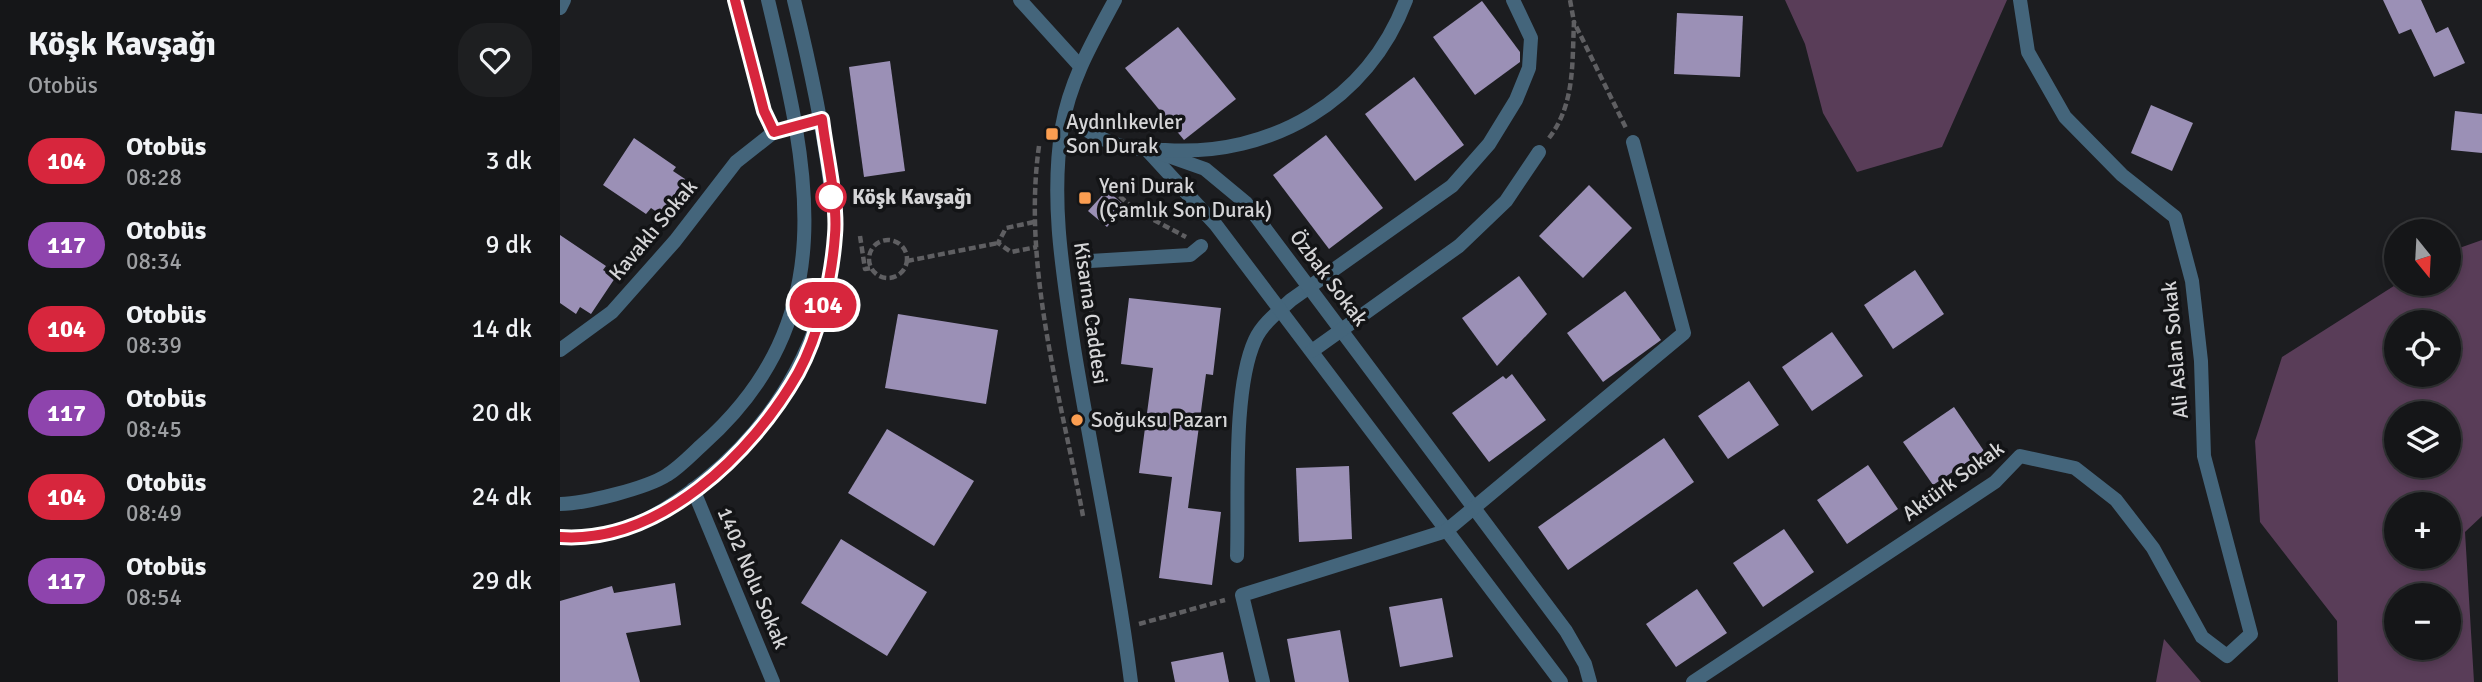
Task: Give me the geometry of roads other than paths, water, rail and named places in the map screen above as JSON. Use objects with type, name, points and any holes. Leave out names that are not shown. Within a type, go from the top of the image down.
[{"type":"street","points":[[560,8],[564,0]]},
{"type":"street","points":[[734,0],[764,111],[774,132],[822,119]]},
{"type":"street","points":[[560,504],[580,504],[666,476],[732,418],[774,356],[801,281],[805,207],[798,126],[768,0]]},
{"type":"street","points":[[560,537],[589,539],[639,524],[693,489],[753,437],[798,372],[826,297],[836,233],[822,119],[794,0]]},
{"type":"street","points":[[1020,0],[1079,65]]},
{"type":"street","name":"Kisarna Caddesi","points":[[1115,0],[1079,65],[1065,117],[1057,193],[1060,257],[1096,480],[1123,618],[1131,682]]},
{"type":"street","points":[[1065,117],[1102,139],[1122,146],[1146,149],[1186,151],[1236,147],[1280,134],[1320,111],[1354,82],[1394,33],[1406,0]]},
{"type":"street","points":[[1237,556],[1241,396],[1255,339],[1280,310],[1309,287],[1452,186],[1489,144],[1516,100],[1529,68],[1531,38],[1513,0]]},
{"type":"street","name":"Ali Aslan Sokak","points":[[2020,0],[2028,52],[2065,117],[2122,175],[2175,217],[2192,281],[2201,361],[2204,457],[2251,634],[2227,656]]},
{"type":"street","name":"Kavaklı Sokak","points":[[560,350],[612,312],[676,241],[736,162],[774,132]]},
{"type":"street","points":[[1263,682],[1242,595],[1446,531],[1684,333],[1633,142]]},
{"type":"street","points":[[1146,149],[1216,225],[1560,682]]},
{"type":"street","name":"Özbak Sokak","points":[[1146,149],[1205,169],[1221,179],[1246,203],[1566,631],[1585,664],[1590,682]]},
{"type":"street","points":[[1312,351],[1459,246],[1506,201],[1539,152]]},
{"type":"street","points":[[1090,261],[1190,255],[1201,247]]},
{"type":"street","name":"Aktürk Sokak","points":[[1693,682],[1995,482],[2020,456],[2075,468],[2116,500],[2153,548],[2202,637],[2227,656]]},
{"type":"street","name":"1402 Nolu Sokak","points":[[693,489],[773,682]]},
{"type":"place","name":"Aydınlıkevler Son Durak","points":[[1052,134]]},
{"type":"place","name":"Köşk Kavşağı","points":[[831,197]]},
{"type":"place","name":"Yeni Durak (Çamlık Son Durak)","points":[[1085,198]]},
{"type":"place","name":"Soğuksu Pazarı","points":[[1077,420]]}]
